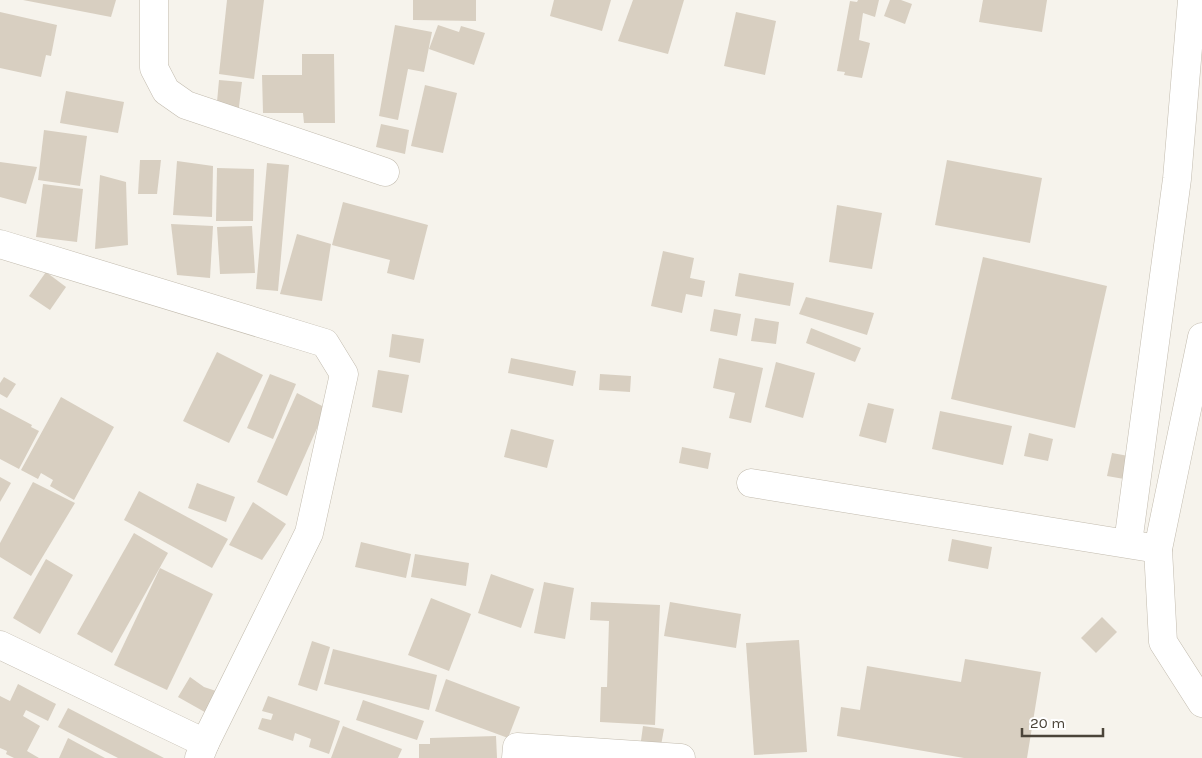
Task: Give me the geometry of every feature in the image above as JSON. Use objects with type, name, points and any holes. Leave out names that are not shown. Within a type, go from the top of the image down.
[{"type":"street","points":[[154,0],[154,68],[166,92],[186,105],[385,172]]},
{"type":"street","points":[[1128,543],[1177,179],[1192,0]]},
{"type":"street","points":[[0,244],[325,344],[344,374],[309,532],[202,750],[0,645]]},
{"type":"street","points":[[1202,337],[1158,549],[1163,642],[1202,703]]},
{"type":"street","points":[[751,482],[1158,549]]},
{"type":"street","points":[[516,758],[517,747],[680,758]]},
{"type":"building","points":[[23,0],[116,0],[111,17]]},
{"type":"building","points":[[227,0],[264,0],[254,79],[219,74]]},
{"type":"building","points":[[413,0],[476,0],[476,21],[413,20]]},
{"type":"building","points":[[554,0],[611,0],[602,31],[550,16]]},
{"type":"building","points":[[633,0],[684,0],[668,54],[618,41]]},
{"type":"building","points":[[858,0],[879,0],[875,17],[863,13],[859,40],[870,43],[862,78],[844,75],[845,72],[837,71],[850,1],[857,2]]},
{"type":"building","points":[[890,0],[901,0],[912,4],[905,24],[884,16]]},
{"type":"building","points":[[983,0],[1047,0],[1042,32],[979,22]]},
{"type":"building","points":[[0,12],[57,25],[51,56],[46,55],[41,77],[0,68]]},
{"type":"building","points":[[736,12],[776,21],[765,75],[724,66]]},
{"type":"building","points":[[395,25],[432,32],[424,72],[408,69],[398,120],[379,116]]},
{"type":"building","points":[[438,25],[459,32],[461,26],[485,33],[474,65],[429,49]]},
{"type":"building","points":[[302,54],[334,54],[335,123],[304,123],[303,113],[263,113],[262,75],[302,75]]},
{"type":"building","points":[[219,80],[242,82],[238,115],[216,113]]},
{"type":"building","points":[[425,85],[457,93],[443,153],[411,146]]},
{"type":"building","points":[[66,91],[124,102],[118,133],[60,123]]},
{"type":"building","points":[[381,124],[409,130],[405,154],[376,147]]},
{"type":"building","points":[[44,130],[87,136],[80,186],[38,180]]},
{"type":"building","points":[[140,160],[161,160],[157,194],[138,194]]},
{"type":"building","points":[[947,160],[1042,178],[1030,243],[935,225]]},
{"type":"building","points":[[177,161],[213,166],[212,217],[173,215]]},
{"type":"building","points":[[0,162],[37,167],[26,204],[0,197]]},
{"type":"building","points":[[267,163],[289,165],[278,291],[256,289]]},
{"type":"building","points":[[217,168],[254,169],[253,221],[216,221]]},
{"type":"building","points":[[100,175],[126,182],[128,245],[95,249]]},
{"type":"building","points":[[43,184],[83,189],[77,242],[36,237]]},
{"type":"building","points":[[343,202],[428,225],[414,280],[387,273],[390,260],[332,245]]},
{"type":"building","points":[[837,205],[882,213],[872,269],[829,262]]},
{"type":"building","points":[[171,224],[213,226],[210,278],[177,275]]},
{"type":"building","points":[[252,226],[255,273],[220,274],[217,227]]},
{"type":"building","points":[[297,234],[331,244],[322,301],[280,294]]},
{"type":"building","points":[[663,251],[694,258],[690,278],[705,281],[702,297],[686,294],[682,313],[651,306]]},
{"type":"building","points":[[983,257],[1107,286],[1075,428],[951,399]]},
{"type":"building","points":[[46,272],[66,287],[50,310],[29,296]]},
{"type":"building","points":[[739,273],[794,283],[790,306],[735,296]]},
{"type":"building","points":[[806,297],[874,313],[867,335],[799,314]]},
{"type":"building","points":[[714,309],[741,314],[737,336],[710,331]]},
{"type":"building","points":[[755,318],[779,322],[776,344],[751,341]]},
{"type":"building","points":[[811,328],[861,348],[855,362],[806,343]]},
{"type":"building","points":[[392,334],[424,339],[420,363],[389,357]]},
{"type":"building","points":[[217,352],[263,375],[229,443],[183,421]]},
{"type":"building","points":[[511,358],[576,371],[573,386],[508,373]]},
{"type":"building","points":[[719,358],[763,368],[751,423],[729,418],[735,393],[713,388]]},
{"type":"building","points":[[776,362],[815,373],[803,418],[765,407]]},
{"type":"building","points":[[378,370],[409,375],[402,413],[372,407]]},
{"type":"building","points":[[270,374],[296,384],[273,439],[247,428]]},
{"type":"building","points":[[600,374],[631,376],[630,392],[599,390]]},
{"type":"building","points":[[4,377],[16,384],[7,398],[0,394],[0,383]]},
{"type":"building","points":[[297,393],[326,408],[287,496],[257,482]]},
{"type":"building","points":[[61,397],[114,427],[74,500],[50,486],[53,480],[41,473],[38,479],[21,470]]},
{"type":"building","points":[[868,403],[894,409],[886,443],[859,436]]},
{"type":"building","points":[[0,408],[32,425],[31,427],[39,431],[19,469],[0,459]]},
{"type":"building","points":[[940,411],[1012,426],[1003,465],[932,449]]},
{"type":"building","points":[[511,429],[554,440],[547,468],[504,457]]},
{"type":"building","points":[[1029,433],[1053,439],[1048,461],[1024,456]]},
{"type":"building","points":[[682,447],[711,453],[708,469],[679,463]]},
{"type":"building","points":[[1112,453],[1134,457],[1130,480],[1107,476]]},
{"type":"building","points":[[0,477],[11,483],[0,502]]},
{"type":"building","points":[[33,482],[75,503],[31,576],[0,557],[0,543]]},
{"type":"building","points":[[197,483],[235,497],[226,522],[188,508]]},
{"type":"building","points":[[139,491],[228,539],[212,568],[124,520]]},
{"type":"building","points":[[253,502],[286,524],[262,560],[229,545]]},
{"type":"building","points":[[134,533],[168,553],[112,653],[77,634]]},
{"type":"building","points":[[952,539],[992,547],[988,569],[948,561]]},
{"type":"building","points":[[361,542],[411,554],[406,578],[355,567]]},
{"type":"building","points":[[415,554],[469,563],[466,586],[411,577]]},
{"type":"building","points":[[46,559],[73,575],[40,634],[13,618]]},
{"type":"building","points":[[160,568],[213,594],[167,690],[114,665]]},
{"type":"building","points":[[491,574],[534,589],[521,628],[478,613]]},
{"type":"building","points":[[544,582],[574,588],[565,639],[534,633]]},
{"type":"building","points":[[431,598],[471,614],[449,671],[408,655]]},
{"type":"building","points":[[591,602],[660,605],[655,725],[600,722],[601,687],[607,687],[609,621],[590,620]]},
{"type":"building","points":[[670,602],[741,614],[736,648],[664,636]]},
{"type":"building","points":[[1102,617],[1117,632],[1096,653],[1081,638]]},
{"type":"building","points":[[799,640],[807,752],[754,755],[746,643]]},
{"type":"building","points":[[312,641],[330,647],[317,691],[298,685]]},
{"type":"building","points":[[333,649],[437,675],[429,710],[324,684]]},
{"type":"building","points":[[965,659],[1041,672],[1027,758],[964,758],[837,736],[841,707],[860,710],[867,666],[961,682]]},
{"type":"building","points":[[190,677],[204,687],[225,694],[210,715],[178,697]]},
{"type":"building","points":[[446,679],[520,707],[508,738],[435,711]]},
{"type":"building","points":[[18,684],[56,704],[48,721],[26,710],[23,716],[40,726],[27,751],[39,758],[14,758],[6,754],[7,751],[0,748],[0,696],[10,701]]},
{"type":"building","points":[[268,696],[340,721],[329,754],[309,747],[311,739],[295,733],[293,741],[258,729],[262,718],[271,720],[273,714],[262,711]]},
{"type":"building","points":[[363,700],[424,721],[417,740],[356,720]]},
{"type":"building","points":[[68,708],[164,758],[118,758],[58,727]]},
{"type":"building","points":[[343,726],[402,749],[398,758],[331,758]]},
{"type":"building","points":[[643,726],[664,729],[660,751],[640,748]]},
{"type":"building","points":[[496,736],[497,758],[419,758],[419,744],[430,744],[430,738]]},
{"type":"building","points":[[68,738],[105,758],[59,758]]}]
